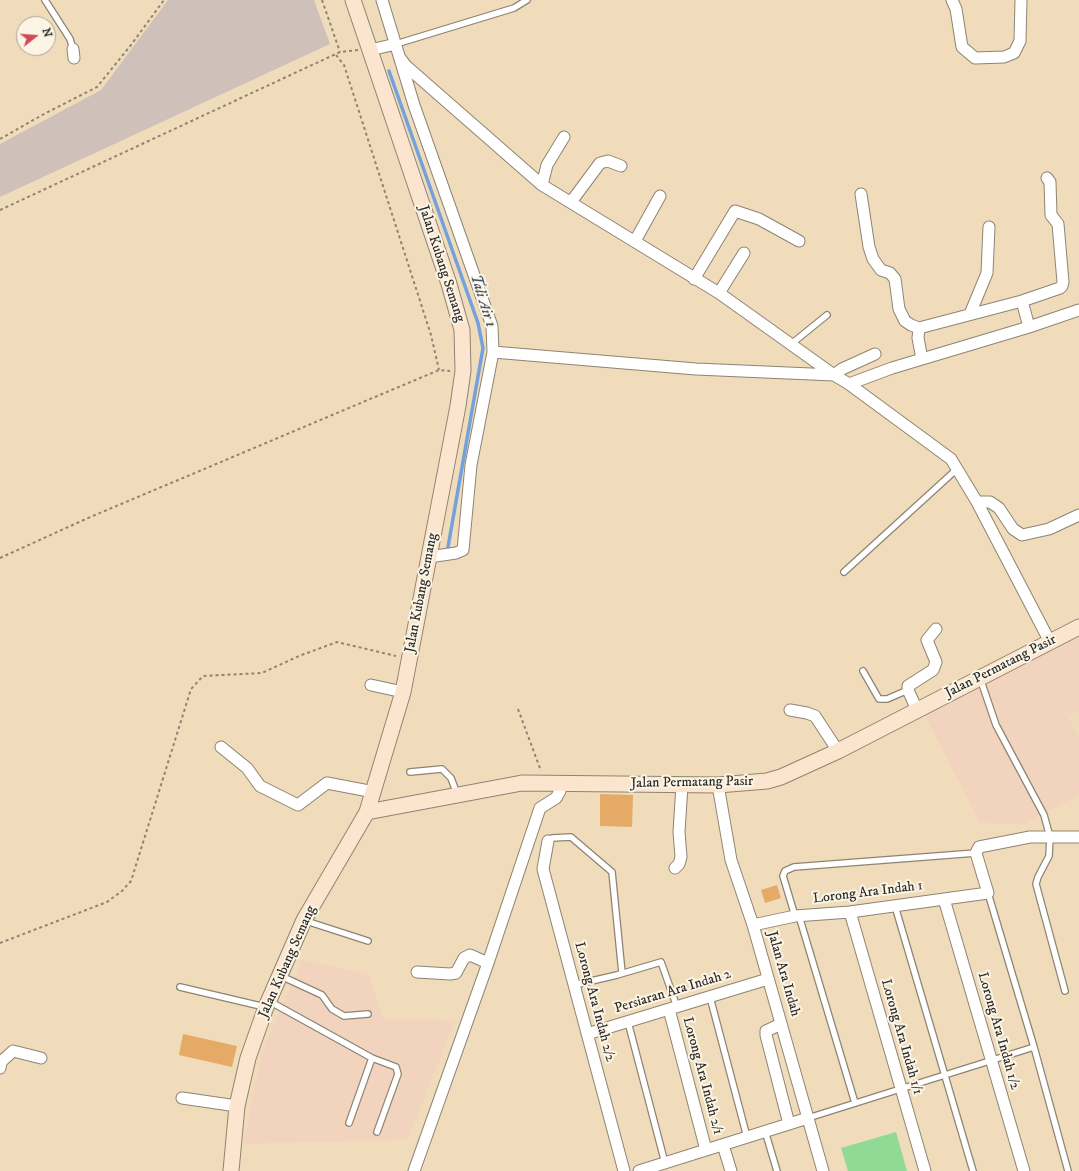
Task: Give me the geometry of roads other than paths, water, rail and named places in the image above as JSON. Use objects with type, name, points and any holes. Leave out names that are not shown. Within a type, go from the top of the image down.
[{"type":"main road","name":"Jalan Kubang Semang","points":[[231,1171],[237,1106],[248,1058],[267,1004],[304,920],[367,812],[374,792],[403,692],[410,659],[440,491],[458,406],[463,372],[462,330],[449,284],[353,0]]},
{"type":"main road","name":"Jalan Permatang Pasir","points":[[367,812],[522,783],[718,785],[753,783],[774,779],[838,751],[1079,627]]},
{"type":"street","points":[[382,0],[414,105],[492,326],[493,352],[471,465],[463,550],[456,553],[429,557]]},
{"type":"street","points":[[952,0],[956,9],[962,47],[975,58],[1004,57],[1014,53],[1020,41],[1021,0]]},
{"type":"street","points":[[370,50],[396,44]]},
{"type":"street","points":[[400,58],[412,71],[542,185],[719,293],[834,375],[849,384],[951,459],[977,502],[1050,642]]},
{"type":"street","points":[[542,185],[547,165],[564,137]]},
{"type":"street","points":[[571,202],[600,163],[608,161],[621,166]]},
{"type":"street","points":[[861,194],[869,247],[873,259],[881,270],[890,273],[895,279],[899,309],[905,321],[911,326],[919,328],[1022,301],[1060,288],[1063,282],[1058,224],[1051,215],[1050,182],[1046,178]]},
{"type":"street","points":[[635,241],[660,196]]},
{"type":"street","points":[[694,279],[735,211],[759,218],[799,241]]},
{"type":"street","points":[[970,314],[987,273],[989,227]]},
{"type":"street","points":[[719,293],[744,253]]},
{"type":"street","points":[[1022,301],[1029,327]]},
{"type":"street","points":[[849,384],[892,368],[1029,327],[1079,310]]},
{"type":"street","points":[[919,328],[918,338],[922,359]]},
{"type":"street","points":[[493,352],[696,369],[834,375],[842,369],[875,354]]},
{"type":"street","points":[[977,502],[990,502],[998,508],[1013,529],[1022,534],[1049,529],[1079,515]]},
{"type":"street","points":[[917,710],[908,690],[908,686],[933,670],[936,662],[927,640],[936,629]]},
{"type":"street","points":[[371,685],[403,692]]},
{"type":"street","points":[[790,710],[815,716],[838,751]]},
{"type":"street","points":[[221,747],[247,768],[260,786],[298,805],[326,784],[374,792]]},
{"type":"street","points":[[414,1171],[488,963],[540,808],[556,798],[560,791],[553,783]]},
{"type":"street","points":[[675,868],[679,864],[681,857],[680,832],[682,785]]},
{"type":"street","name":"Jalan Ara Indah","points":[[718,785],[731,860],[753,925],[823,1171]]},
{"type":"street","points":[[988,893],[976,852],[979,847],[1030,837],[1079,837]]},
{"type":"street","name":"Lorong Ara Indah 2/2","points":[[548,841],[543,869],[624,1171]]},
{"type":"street","name":"Lorong Ara Indah 1","points":[[753,925],[797,916],[850,912],[988,893]]},
{"type":"street","name":"Lorong Ara Indah 1/2","points":[[944,899],[1024,1171]]},
{"type":"street","name":"Lorong Ara Indah 1/1","points":[[850,912],[925,1171]]},
{"type":"street","points":[[417,972],[456,973],[464,958],[470,955],[488,963]]},
{"type":"street","name":"Persiaran Ara Indah 2","points":[[587,1034],[768,979]]},
{"type":"street","name":"Lorong Ara Indah 2/1","points":[[673,1008],[706,1150]]},
{"type":"street","points":[[781,1024],[766,1031],[766,1034],[789,1124]]},
{"type":"street","points":[[0,1068],[1,1062],[13,1051],[41,1058]]},
{"type":"street","points":[[182,1098],[237,1106]]},
{"type":"street","points":[[639,1171],[808,1118]]},
{"type":"street","points":[[723,1145],[731,1171]]},
{"type":"lane","points":[[46,0],[70,39],[74,54]]},
{"type":"lane","points":[[396,44],[514,8],[527,0]]},
{"type":"lane","points":[[790,344],[827,315]]},
{"type":"lane","points":[[844,572],[957,469]]},
{"type":"lane","points":[[863,671],[879,699],[887,698],[908,690]]},
{"type":"lane","points":[[980,677],[996,724],[1044,815],[1050,837],[1049,856],[1036,884],[1065,991]]},
{"type":"lane","points":[[410,772],[442,769],[451,778],[457,794]]},
{"type":"lane","points":[[548,841],[552,838],[571,837],[612,872],[622,973]]},
{"type":"lane","points":[[855,1103],[797,916],[783,876],[785,871],[794,867],[976,852]]},
{"type":"lane","points":[[988,893],[1034,1047],[1068,1171]]},
{"type":"lane","points":[[895,905],[973,1171]]},
{"type":"lane","points":[[304,920],[368,941]]},
{"type":"lane","points":[[574,985],[661,962],[673,1008]]},
{"type":"lane","points":[[279,975],[322,995],[332,1009],[344,1016],[368,1014]]},
{"type":"lane","points":[[180,987],[267,1004],[372,1058],[396,1067],[398,1074],[377,1132]]},
{"type":"lane","points":[[710,997],[747,1137]]},
{"type":"lane","points":[[628,1022],[665,1163]]},
{"type":"lane","points":[[808,1118],[1034,1047]]},
{"type":"lane","points":[[348,1123],[372,1058]]},
{"type":"lane","points":[[765,1131],[777,1171]]},
{"type":"waterway","name":"Tali Air 1","points":[[389,71],[478,323],[483,348],[448,547]]}]
